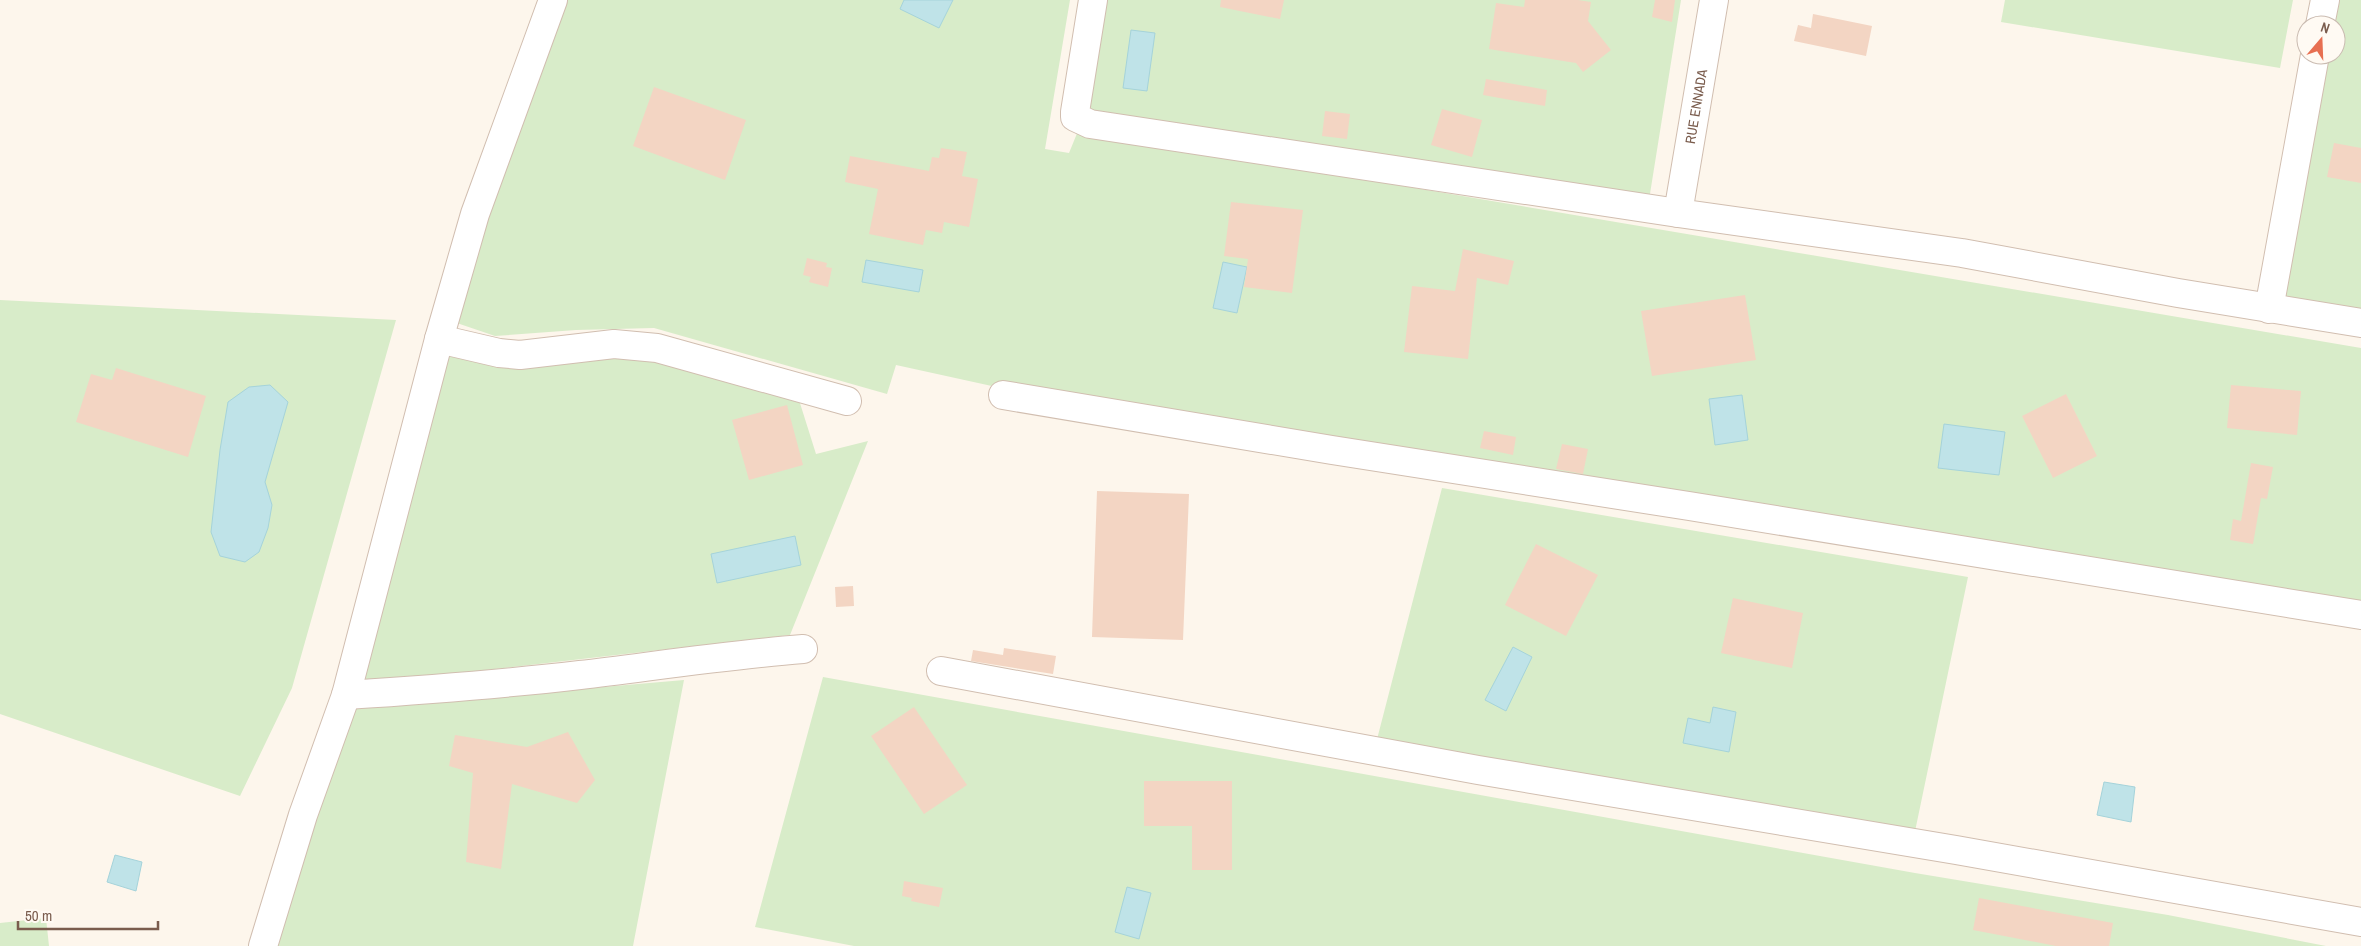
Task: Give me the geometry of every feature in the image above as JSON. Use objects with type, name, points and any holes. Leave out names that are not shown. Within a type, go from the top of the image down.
[{"type":"street","points":[[263,946],[303,815],[346,695],[439,339],[475,214],[553,0]]},
{"type":"street","points":[[1093,0],[1075,117],[1090,124],[1678,213],[1962,253],[2361,324]]},
{"type":"street","name":"RUE ENNADA","points":[[1678,213],[1714,0]]},
{"type":"street","points":[[2322,15],[2325,0]]},
{"type":"street","points":[[2269,309],[2313,65]]},
{"type":"street","points":[[439,339],[499,354],[520,354],[614,344],[657,348],[847,401]]},
{"type":"street","points":[[1003,395],[1332,450],[2361,615]]},
{"type":"street","points":[[346,695],[474,686],[743,654],[802,649]]},
{"type":"street","points":[[941,671],[1478,770],[1956,850],[2361,922]]},
{"type":"green space","points":[[560,0],[1070,0],[1045,149],[1069,153],[1078,131],[2361,348],[2361,612],[1037,396],[896,365],[887,394],[654,328],[576,330],[495,336],[451,321]]},
{"type":"green space","points":[[1098,0],[1681,0],[1649,200],[1078,110]]},
{"type":"green space","points":[[2005,0],[2293,0],[2280,68],[2001,22]]},
{"type":"green space","points":[[2327,0],[2361,0],[2361,316],[2275,302],[2315,65],[2346,65],[2346,15],[2324,15]]},
{"type":"green space","points":[[0,300],[396,320],[292,688],[240,796],[0,714]]},
{"type":"green space","points":[[445,350],[635,352],[799,400],[816,454],[868,441],[790,635],[356,685]]},
{"type":"green space","points":[[1442,488],[1968,577],[1913,841],[1375,747]]},
{"type":"green space","points":[[823,677],[1915,873],[2168,915],[2326,946],[854,946],[755,927]]},
{"type":"green space","points":[[684,680],[633,946],[261,946],[347,709]]},
{"type":"green space","points":[[46,918],[49,946],[0,946],[0,923]]},
{"type":"water","points":[[904,0],[953,0],[939,28],[900,9]]},
{"type":"water","points":[[1131,30],[1155,33],[1147,91],[1123,88]]},
{"type":"water","points":[[866,260],[923,270],[919,292],[862,282]]},
{"type":"water","points":[[1223,262],[1247,267],[1237,313],[1213,308]]},
{"type":"water","points":[[270,385],[288,402],[265,482],[272,505],[268,528],[259,552],[245,562],[220,556],[211,532],[220,450],[228,402],[249,387]]},
{"type":"water","points":[[1742,395],[1748,440],[1715,445],[1709,399]]},
{"type":"water","points":[[1944,424],[2005,432],[1999,475],[1938,468]]},
{"type":"water","points":[[795,536],[801,565],[717,583],[711,554]]},
{"type":"water","points":[[1513,647],[1532,657],[1506,711],[1485,700]]},
{"type":"water","points":[[1713,707],[1736,712],[1729,752],[1683,743],[1688,718],[1710,723]]},
{"type":"water","points":[[2104,782],[2135,787],[2131,822],[2097,815]]},
{"type":"water","points":[[115,855],[142,862],[136,891],[107,882]]},
{"type":"water","points":[[1127,887],[1151,893],[1139,939],[1115,932]]},
{"type":"building","points":[[1221,0],[1284,0],[1280,19],[1220,7]]},
{"type":"building","points":[[1525,0],[1578,0],[1591,2],[1588,21],[1611,50],[1583,72],[1576,63],[1489,49],[1496,3],[1524,7]]},
{"type":"building","points":[[1655,0],[1675,0],[1672,22],[1652,17]]},
{"type":"building","points":[[1813,14],[1872,26],[1866,56],[1794,41],[1798,25],[1811,28]]},
{"type":"building","points":[[1486,79],[1547,90],[1545,106],[1483,95]]},
{"type":"building","points":[[654,87],[746,120],[725,180],[633,146]]},
{"type":"building","points":[[1442,109],[1482,120],[1472,157],[1431,145]]},
{"type":"building","points":[[1325,111],[1350,114],[1347,139],[1322,136]]},
{"type":"building","points":[[2334,143],[2361,148],[2361,183],[2327,177]]},
{"type":"building","points":[[941,148],[967,152],[962,176],[978,179],[969,227],[944,222],[942,233],[926,230],[923,245],[869,234],[878,189],[845,182],[850,156],[929,171],[932,157],[939,158]]},
{"type":"building","points":[[1231,202],[1303,210],[1292,293],[1244,287],[1248,259],[1224,256]]},
{"type":"building","points":[[1463,249],[1514,261],[1508,285],[1477,278],[1468,359],[1404,352],[1412,286],[1455,291]]},
{"type":"building","points":[[807,258],[827,263],[826,267],[832,268],[828,287],[809,282],[811,277],[803,275]]},
{"type":"building","points":[[1745,295],[1756,360],[1652,376],[1641,311]]},
{"type":"building","points":[[116,368],[206,396],[188,457],[76,422],[91,374],[112,380]]},
{"type":"building","points":[[2231,385],[2301,391],[2297,435],[2227,428]]},
{"type":"building","points":[[2066,394],[2097,456],[2053,478],[2022,416]]},
{"type":"building","points":[[787,405],[803,465],[749,480],[732,420]]},
{"type":"building","points":[[1484,431],[1516,437],[1513,455],[1480,448]]},
{"type":"building","points":[[1562,444],[1588,449],[1583,474],[1556,469]]},
{"type":"building","points":[[2251,463],[2273,467],[2267,499],[2261,498],[2253,544],[2230,540],[2233,519],[2241,521]]},
{"type":"building","points":[[1097,491],[1189,494],[1183,640],[1092,637]]},
{"type":"building","points":[[1536,544],[1598,575],[1566,636],[1505,605]]},
{"type":"building","points":[[853,586],[854,606],[836,607],[835,587]]},
{"type":"building","points":[[1733,598],[1803,613],[1792,668],[1721,653]]},
{"type":"building","points":[[1004,648],[1056,656],[1053,674],[971,661],[973,650],[1003,655]]},
{"type":"building","points":[[914,707],[967,785],[924,814],[871,736]]},
{"type":"building","points":[[568,732],[595,780],[577,803],[512,784],[501,869],[466,862],[473,773],[449,766],[455,735],[527,747]]},
{"type":"building","points":[[1144,781],[1232,781],[1232,870],[1192,870],[1192,826],[1144,826]]},
{"type":"building","points":[[904,881],[943,888],[939,907],[911,901],[912,898],[902,896]]},
{"type":"building","points":[[1979,898],[2113,923],[2109,946],[2056,946],[1973,930]]}]
